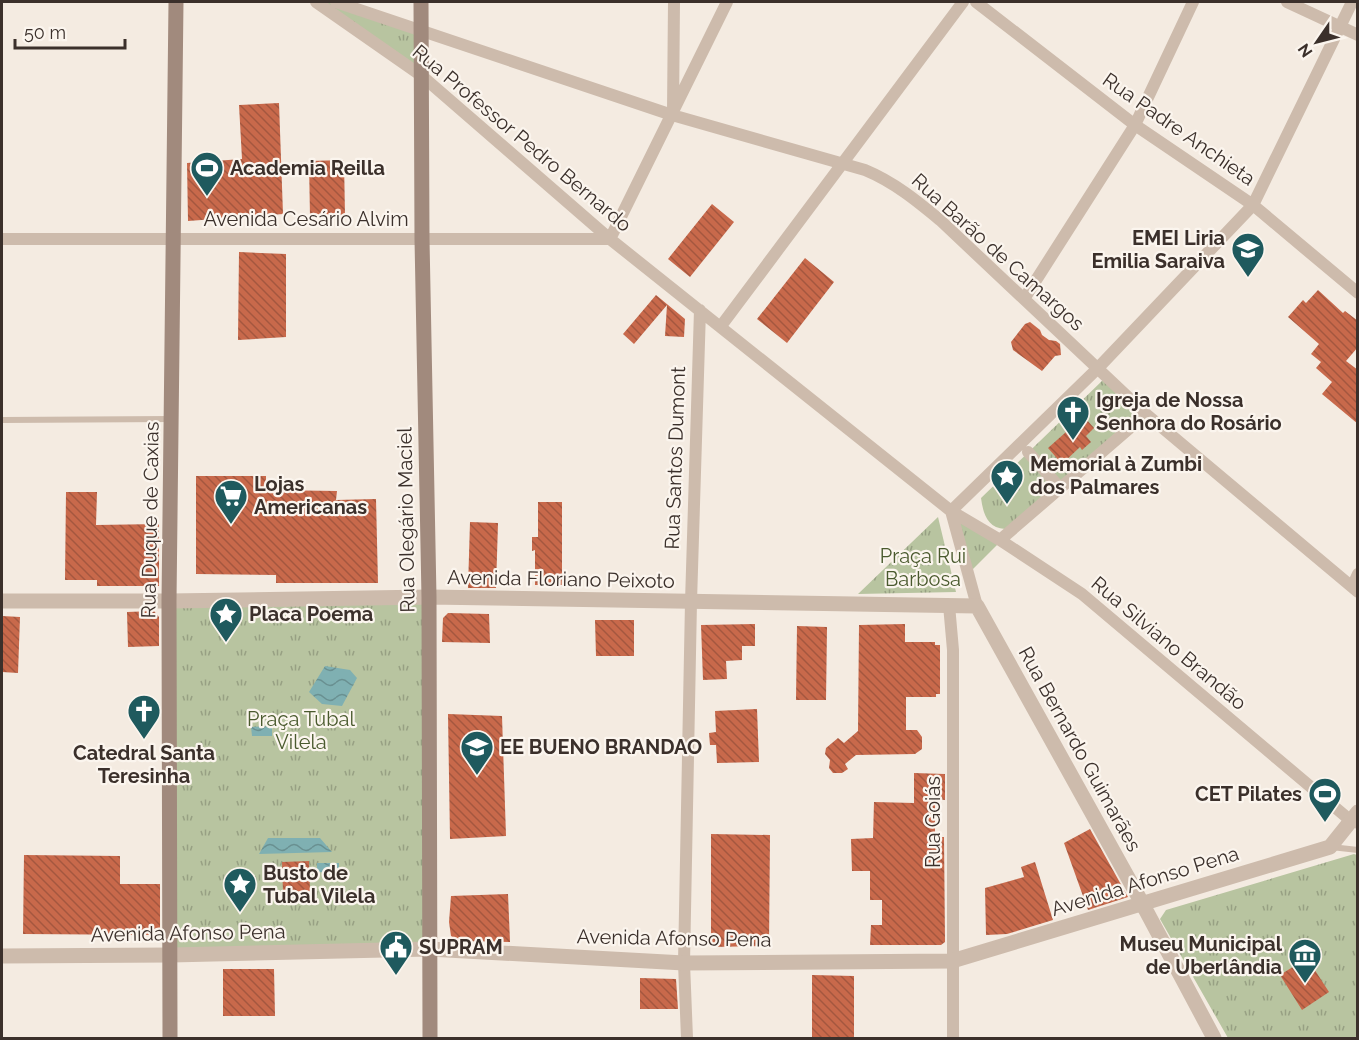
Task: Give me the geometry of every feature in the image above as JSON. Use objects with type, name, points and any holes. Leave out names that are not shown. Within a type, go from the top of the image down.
[{"type":"main road","name":"Rua Duque de Caxias","points":[[170,1038],[169,601],[176,2]]},
{"type":"main road","name":"Rua Olegário Maciel","points":[[421,2],[422,239],[429,597],[430,1038]]},
{"type":"street","name":"Rua Professor Pedro Bernardo","points":[[316,2],[422,76],[610,239],[699,310]]},
{"type":"street","name":"Rua Barão de Camargos","points":[[336,2],[672,115],[842,163],[882,177],[911,196],[940,220],[1146,414],[1355,590]]},
{"type":"street","points":[[672,115],[674,2]]},
{"type":"street","points":[[610,239],[727,2]]},
{"type":"street","points":[[721,326],[963,2]]},
{"type":"street","name":"Rua Padre Anchieta","points":[[975,2],[1135,125],[1253,205],[1358,293]]},
{"type":"street","points":[[1024,300],[1135,125],[1192,2]]},
{"type":"street","points":[[1287,2],[1358,35]]},
{"type":"street","points":[[951,511],[1098,368],[1253,205],[1352,2]]},
{"type":"street","name":"Avenida Cesário Alvim","points":[[2,239],[610,239]]},
{"type":"street","points":[[699,310],[951,511],[977,606]]},
{"type":"street","name":"Rua Santos Dumont","points":[[687,1038],[684,963],[690,602],[699,310]]},
{"type":"street","points":[[1000,540],[1146,414]]},
{"type":"street","points":[[1028,452],[1060,488]]},
{"type":"street","name":"Rua Silviano Brandão","points":[[951,511],[1082,594],[1355,818]]},
{"type":"street","points":[[1355,590],[1358,574]]},
{"type":"street","name":"Avenida Floriano Peixoto","points":[[2,601],[429,597],[977,606]]},
{"type":"street","name":"Rua Goiás","points":[[950,605],[953,650],[953,1038]]},
{"type":"street","name":"Rua Bernardo Guimarães","points":[[977,606],[1142,903],[1214,1038]]},
{"type":"street","points":[[1330,847],[1355,818]]},
{"type":"street","name":"Avenida Afonso Pena","points":[[2,956],[429,949],[684,963],[952,961],[1330,847]]},
{"type":"lane","points":[[2,420],[172,419]]},
{"type":"lane","points":[[1330,847],[1358,850]]},
{"type":"green space","points":[[316,2],[336,2],[422,31],[422,76]]},
{"type":"green space","points":[[1103,380],[1138,414],[1005,529],[990,523],[983,509],[981,498]]},
{"type":"green space","name":"Praça Rui Barbosa","points":[[938,517],[956,592],[858,594]]},
{"type":"green space","points":[[959,521],[998,544],[972,570]]},
{"type":"green space","name":"Praça Tubal Vilela","points":[[435,597],[429,949],[171,955],[169,601]]},
{"type":"green space","points":[[1357,855],[1357,1036],[1354,1038],[1228,1038],[1160,919],[1166,910]]},
{"type":"water","points":[[325,666],[350,670],[357,678],[342,706],[322,704],[309,692]]},
{"type":"water","points":[[272,726],[272,736],[252,736],[251,727]]},
{"type":"water","points":[[268,838],[320,838],[332,852],[259,854]]},
{"type":"water","points":[[317,863],[339,863],[339,873],[317,872]]},
{"type":"building","points":[[279,103],[283,214],[188,221],[187,163],[242,159],[239,105]]},
{"type":"building","points":[[344,160],[345,216],[310,217],[309,161]]},
{"type":"building","points":[[712,204],[734,222],[690,277],[668,259]]},
{"type":"building","points":[[239,252],[286,254],[286,337],[238,340]]},
{"type":"building","points":[[805,258],[834,282],[787,343],[757,319]]},
{"type":"building","points":[[1318,290],[1343,313],[1345,311],[1358,321],[1358,347],[1346,361],[1358,370],[1358,424],[1322,394],[1332,382],[1316,368],[1321,362],[1311,354],[1319,344],[1288,317],[1303,300],[1306,303]]},
{"type":"building","points":[[656,295],[685,319],[684,337],[665,336],[667,305],[634,344],[623,334]]},
{"type":"building","points":[[1030,322],[1040,330],[1042,335],[1060,344],[1061,355],[1055,356],[1042,371],[1013,350],[1011,342],[1025,324]]},
{"type":"building","name":"Igreja de Nossa Senhora do Rosário","points":[[1086,419],[1094,428],[1086,436],[1091,442],[1082,450],[1080,447],[1062,464],[1048,448],[1066,432],[1064,429],[1072,421],[1078,426]]},
{"type":"building","points":[[196,476],[266,476],[266,490],[337,491],[336,500],[376,499],[378,583],[276,583],[276,575],[196,574]]},
{"type":"building","points":[[66,492],[97,492],[96,525],[159,524],[159,586],[97,586],[97,580],[65,580]]},
{"type":"building","points":[[538,502],[562,502],[562,585],[535,585],[535,550],[532,551],[532,537],[538,537]]},
{"type":"building","points":[[470,522],[498,523],[496,588],[468,588]]},
{"type":"building","points":[[154,611],[159,617],[159,646],[128,647],[127,612]]},
{"type":"building","points":[[448,613],[489,614],[490,643],[442,642],[443,618]]},
{"type":"building","points":[[2,616],[20,617],[18,673],[2,672]]},
{"type":"building","points":[[595,620],[634,620],[634,656],[596,656]]},
{"type":"building","points":[[755,624],[755,646],[742,646],[742,660],[726,661],[727,679],[703,680],[701,625]]},
{"type":"building","points":[[905,624],[905,642],[935,642],[935,645],[940,645],[940,694],[936,694],[936,697],[906,697],[906,730],[917,730],[922,737],[922,749],[915,754],[856,755],[845,764],[848,769],[842,773],[833,773],[829,768],[830,760],[825,754],[826,748],[838,738],[844,743],[858,731],[859,625]]},
{"type":"building","points":[[797,626],[827,627],[826,700],[796,700]]},
{"type":"building","points":[[757,709],[759,762],[717,763],[716,745],[710,745],[709,733],[716,732],[715,711]]},
{"type":"building","name":"EE BUENO BRANDAO","points":[[448,714],[502,716],[506,836],[450,839]]},
{"type":"building","points":[[914,773],[945,774],[945,800],[935,799],[935,837],[944,837],[945,942],[941,945],[870,945],[871,925],[882,925],[882,900],[870,900],[870,871],[852,871],[851,839],[873,838],[874,802],[914,803]]},
{"type":"building","points":[[1090,829],[1128,897],[1088,910],[1064,843]]},
{"type":"building","points":[[711,834],[770,835],[769,946],[711,947]]},
{"type":"building","points":[[24,855],[120,856],[120,884],[160,884],[160,935],[23,934]]},
{"type":"building","points":[[309,861],[310,891],[283,892],[282,862]]},
{"type":"building","points":[[1035,862],[1053,920],[1007,934],[986,935],[985,888],[1024,877],[1021,867]]},
{"type":"building","points":[[508,894],[510,942],[458,941],[451,936],[449,922],[451,896]]},
{"type":"building","name":"Museu Municipal de Uberlândia","points":[[1307,958],[1329,992],[1302,1010],[1280,975]]},
{"type":"building","points":[[223,969],[274,969],[275,1016],[223,1016]]},
{"type":"building","points":[[812,975],[854,976],[854,1038],[812,1038]]},
{"type":"building","points":[[640,978],[676,979],[678,1009],[640,1009]]},
{"type":"place","name":"Academia Reilla","points":[[207,197]]},
{"type":"place","name":"EMEI Liria Emilia Saraiva","points":[[1248,278]]},
{"type":"place","name":"Igreja de Nossa Senhora do Rosário","points":[[1073,441]]},
{"type":"place","name":"Memorial à Zumbi dos Palmares","points":[[1007,505]]},
{"type":"place","name":"Lojas Americanas","points":[[231,525]]},
{"type":"place","name":"Placa Poema","points":[[226,643]]},
{"type":"place","name":"Catedral Santa Teresinha","points":[[144,740]]},
{"type":"place","name":"EE BUENO BRANDAO","points":[[477,776]]},
{"type":"place","name":"CET Pilates","points":[[1325,823]]},
{"type":"place","name":"Busto de Tubal Vilela","points":[[240,913]]},
{"type":"place","name":"SUPRAM","points":[[396,976]]},
{"type":"place","name":"Museu Municipal de Uberlândia","points":[[1305,984]]}]
